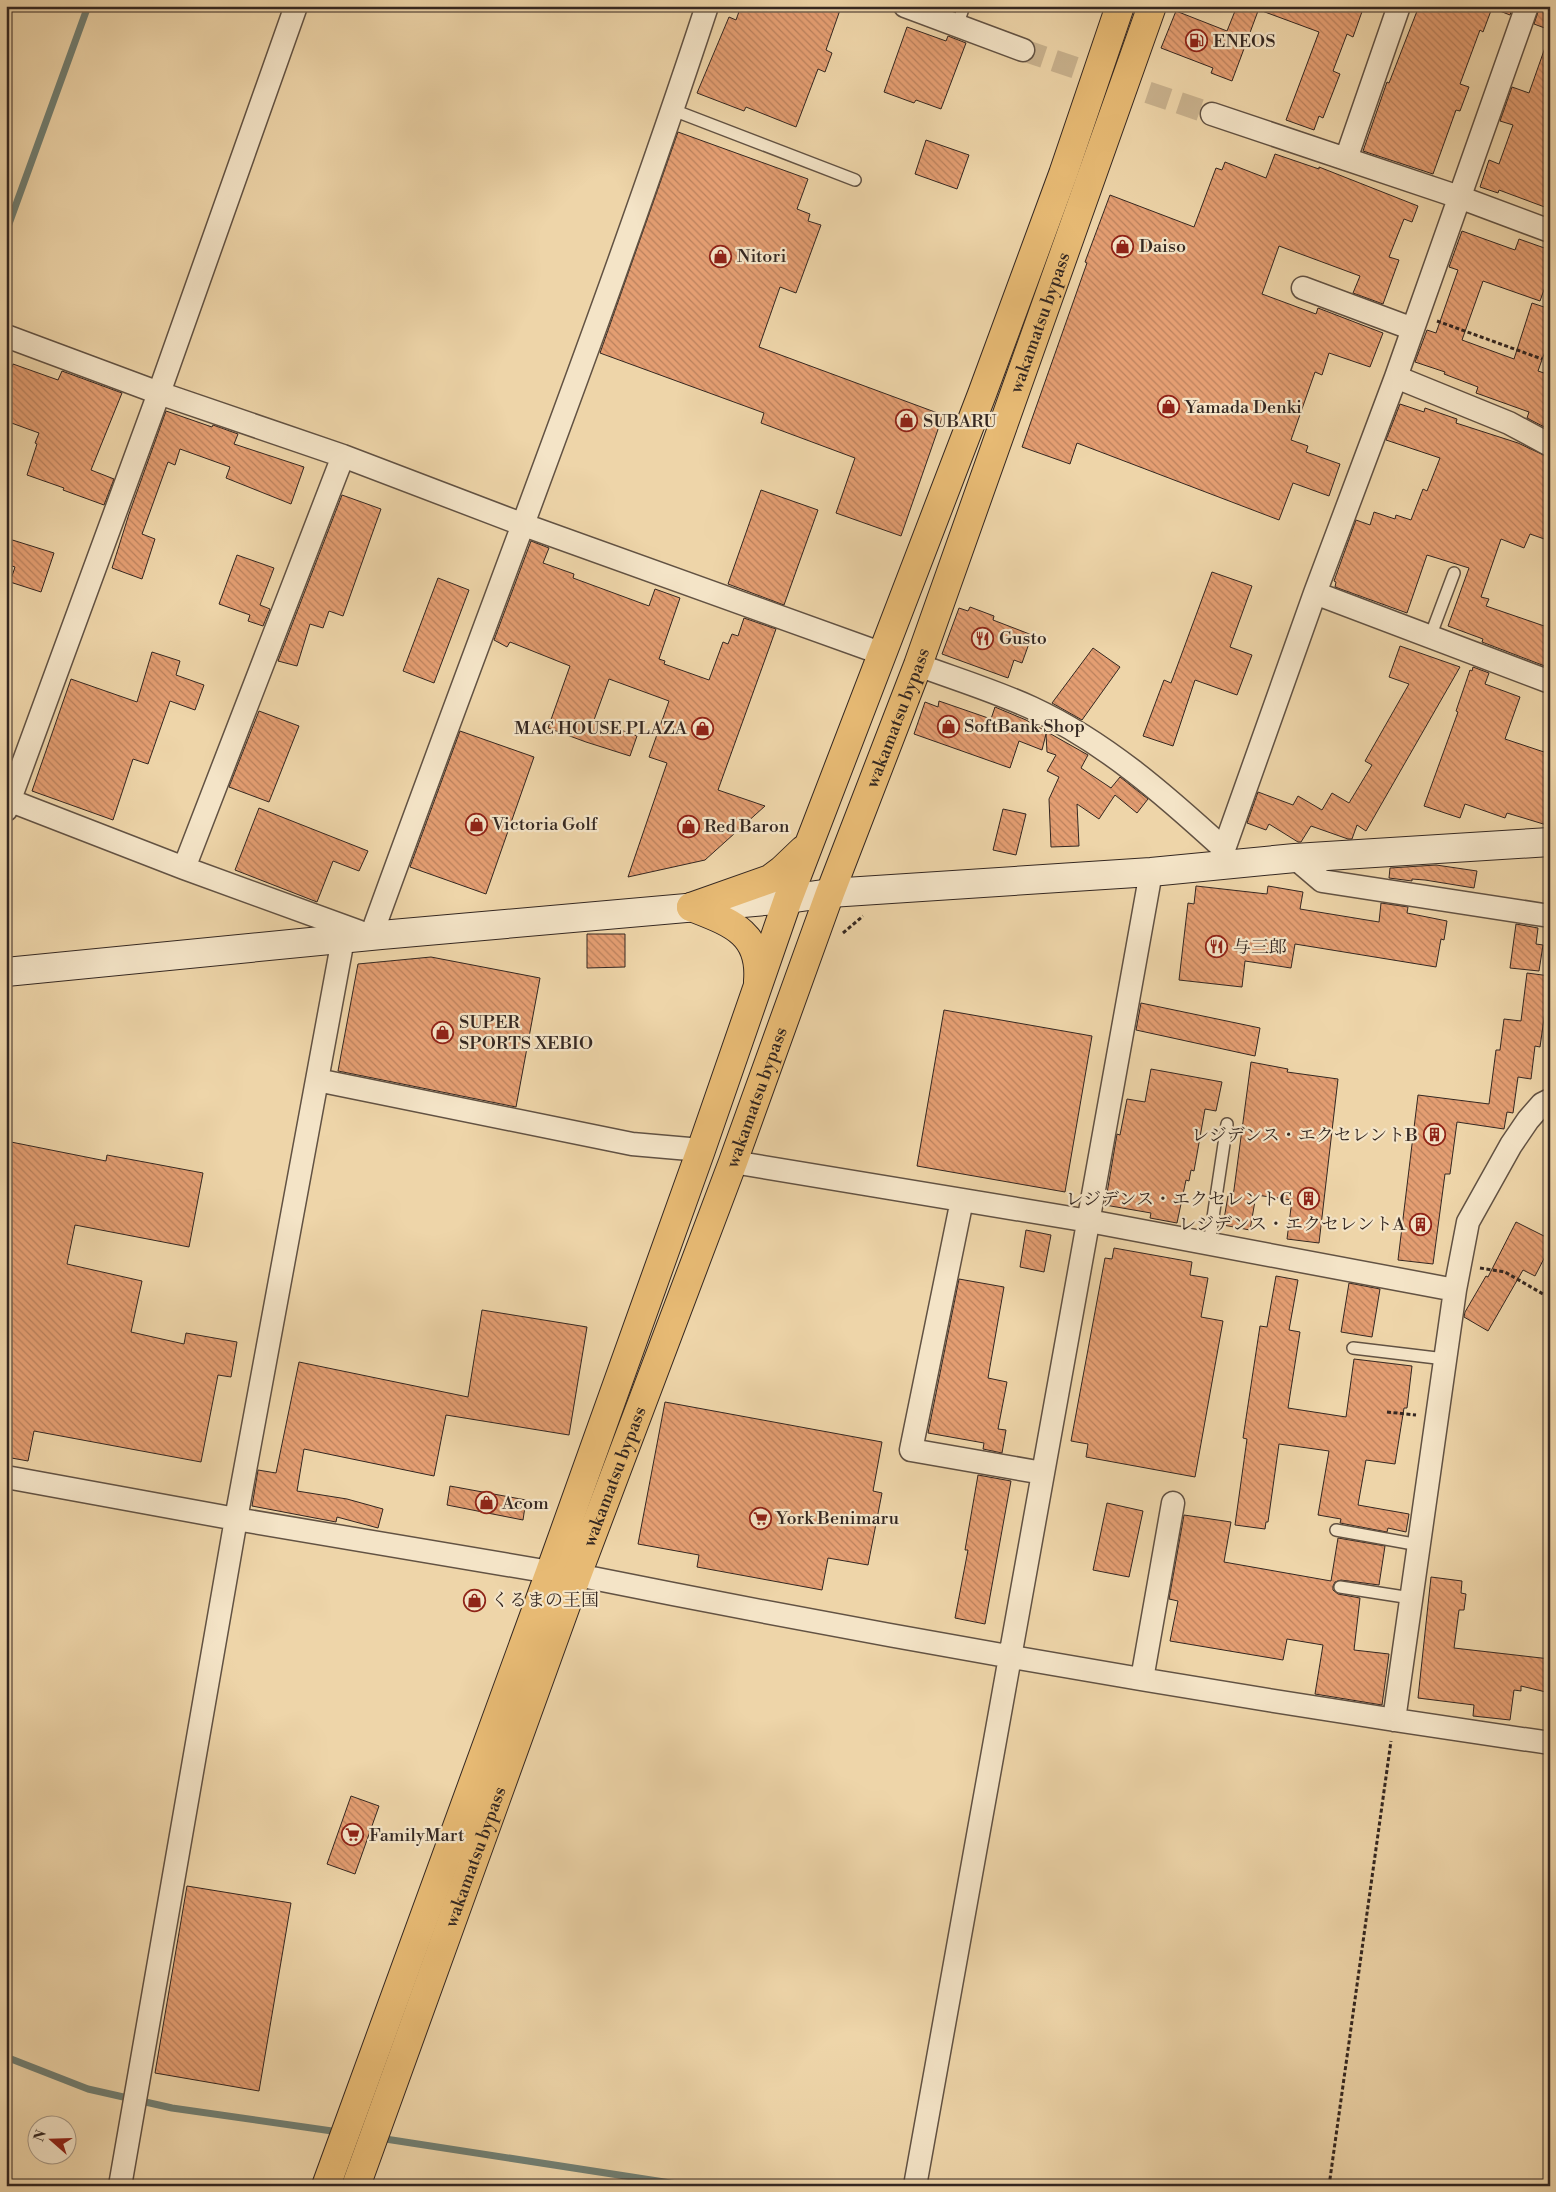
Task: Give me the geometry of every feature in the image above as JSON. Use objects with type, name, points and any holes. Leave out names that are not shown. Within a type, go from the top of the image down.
[{"type":"highway","name":"wakamatsu bypass","points":[[326,2186],[550,1572],[701,1150],[788,899],[1009,321],[1063,174],[1120,6]]},
{"type":"highway","name":"wakamatsu bypass","points":[[360,2175],[577,1575],[733,1162],[830,893],[918,665],[1152,6]]},
{"type":"highway","points":[[691,907],[770,878],[796,857],[811,839]]},
{"type":"highway","points":[[691,907],[731,924],[746,934],[758,961],[757,987]]},
{"type":"street","points":[[296,6],[159,393],[7,803],[371,936]]},
{"type":"street","points":[[371,936],[524,525],[673,110],[707,6]]},
{"type":"street","points":[[905,6],[961,16],[1023,50]]},
{"type":"street","points":[[1346,159],[1399,6]]},
{"type":"street","points":[[1221,857],[1315,593],[1396,377],[1527,6]]},
{"type":"street","points":[[1212,114],[1459,197],[1550,231]]},
{"type":"street","points":[[1303,288],[1416,321]]},
{"type":"street","points":[[6,336],[159,393],[343,456],[524,525],[883,654]]},
{"type":"street","points":[[1396,377],[1510,423],[1550,444]]},
{"type":"street","points":[[184,868],[343,456]]},
{"type":"street","points":[[1315,593],[1550,682]]},
{"type":"street","points":[[918,665],[1032,708],[1096,744],[1161,792],[1221,857]]},
{"type":"street","points":[[6,972],[371,936],[788,899],[830,893],[1151,872],[1221,857],[1296,858],[1550,842]]},
{"type":"street","points":[[1296,858],[1322,881],[1550,916]]},
{"type":"street","points":[[916,2186],[1151,872]]},
{"type":"street","points":[[120,2186],[236,1519],[343,939]]},
{"type":"street","points":[[317,1080],[632,1144],[701,1150]]},
{"type":"street","points":[[1394,1720],[1454,1290],[1468,1222],[1511,1145],[1528,1120],[1542,1104],[1550,1100]]},
{"type":"street","points":[[733,1162],[1089,1221],[1454,1290]]},
{"type":"street","points":[[962,1200],[912,1450],[1043,1473]]},
{"type":"street","points":[[6,1477],[236,1519],[550,1572]]},
{"type":"street","points":[[1142,1679],[1173,1503]]},
{"type":"street","points":[[577,1575],[1010,1657],[1394,1720],[1550,1743]]},
{"type":"lane","points":[[673,110],[855,180]]},
{"type":"lane","points":[[1430,637],[1454,573]]},
{"type":"lane","points":[[1209,1244],[1227,1124]]},
{"type":"lane","points":[[1353,1348],[1445,1359]]},
{"type":"lane","points":[[1336,1530],[1419,1545]]},
{"type":"lane","points":[[1340,1587],[1411,1598]]},
{"type":"path","points":[[1416,321],[1542,359]]},
{"type":"path","points":[[840,938],[864,915]]},
{"type":"path","points":[[1460,1265],[1505,1272],[1550,1298]]},
{"type":"path","points":[[1387,1412],[1436,1417]]},
{"type":"path","points":[[1329,2186],[1394,1720]]},
{"type":"building","points":[[741,6],[830,6],[840,10],[826,50],[832,53],[825,72],[818,69],[796,127],[746,107],[744,111],[697,93],[729,17],[736,20]]},
{"type":"building","points":[[1237,6],[1246,6],[1258,11],[1232,81],[1211,73],[1213,68],[1161,48],[1176,11],[1227,31]]},
{"type":"building","points":[[1255,6],[1364,6],[1353,37],[1347,34],[1333,71],[1340,74],[1323,118],[1319,116],[1314,130],[1286,120],[1319,32],[1254,8]]},
{"type":"building","points":[[1419,6],[1513,6],[1510,15],[1492,8],[1483,32],[1480,30],[1460,84],[1469,87],[1460,111],[1456,110],[1433,174],[1363,151],[1387,82],[1389,83]]},
{"type":"building","points":[[1540,6],[1550,6],[1550,30],[1534,24]]},
{"type":"building","points":[[907,27],[946,41],[948,36],[966,43],[941,109],[916,100],[914,103],[884,92]]},
{"type":"building","points":[[1547,42],[1550,42],[1550,209],[1499,190],[1498,193],[1480,187],[1489,160],[1499,164],[1513,125],[1500,121],[1512,87],[1529,93]]},
{"type":"building","name":"Nitori","points":[[678,132],[808,179],[797,209],[810,214],[808,221],[821,225],[796,293],[780,287],[759,347],[943,415],[901,536],[836,513],[855,458],[761,423],[764,413],[600,353]]},
{"type":"building","points":[[926,140],[969,155],[957,189],[915,174]]},
{"type":"building","points":[[1275,154],[1319,169],[1319,167],[1418,206],[1412,222],[1404,219],[1389,257],[1399,260],[1383,304],[1353,293],[1360,276],[1279,246],[1262,294],[1316,314],[1318,308],[1383,333],[1370,367],[1329,353],[1322,375],[1315,372],[1291,440],[1308,446],[1306,452],[1340,464],[1329,496],[1293,483],[1279,520],[1077,443],[1070,464],[1022,447],[1087,263],[1085,262],[1110,195],[1194,227],[1216,168],[1222,170],[1225,162],[1266,178]]},
{"type":"building","points":[[1462,231],[1515,250],[1519,239],[1550,250],[1550,273],[1540,301],[1483,281],[1462,340],[1514,359],[1532,303],[1550,309],[1550,337],[1538,371],[1550,375],[1550,430],[1527,418],[1529,412],[1476,393],[1478,387],[1444,374],[1445,372],[1415,362],[1427,330],[1436,333],[1458,270],[1449,267]]},
{"type":"building","points":[[13,364],[58,380],[62,371],[122,393],[91,470],[114,479],[104,505],[27,475],[39,433],[6,421],[6,383]]},
{"type":"building","points":[[1400,404],[1424,412],[1425,408],[1457,419],[1456,423],[1518,443],[1550,458],[1550,541],[1530,534],[1524,548],[1501,539],[1481,597],[1489,599],[1486,606],[1550,628],[1550,668],[1482,642],[1483,639],[1448,626],[1469,568],[1427,555],[1407,613],[1335,587],[1336,582],[1334,581],[1356,520],[1370,525],[1374,512],[1395,519],[1396,515],[1411,520],[1423,489],[1427,491],[1440,458],[1386,440]]},
{"type":"building","points":[[166,411],[238,434],[234,444],[304,467],[291,504],[226,478],[230,467],[180,449],[175,465],[168,462],[142,534],[155,539],[142,579],[112,568]]},
{"type":"building","points":[[761,490],[818,510],[784,605],[728,584]]},
{"type":"building","points":[[342,495],[381,509],[343,616],[329,611],[323,628],[310,624],[297,666],[278,661]]},
{"type":"building","points":[[6,538],[54,553],[41,592],[10,582],[15,567],[6,564]]},
{"type":"building","points":[[531,541],[549,548],[543,563],[574,574],[573,578],[649,606],[655,589],[680,598],[659,659],[665,661],[664,664],[709,680],[723,642],[728,644],[732,634],[738,636],[744,618],[776,629],[718,790],[765,806],[705,860],[628,877],[667,763],[649,757],[669,701],[609,679],[594,720],[637,736],[630,756],[586,742],[548,728],[570,666],[510,642],[507,647],[494,640]]},
{"type":"building","points":[[237,555],[274,568],[260,605],[270,609],[263,626],[248,621],[250,615],[219,604]]},
{"type":"building","points":[[1212,572],[1252,586],[1230,647],[1252,655],[1237,695],[1195,680],[1173,746],[1143,736],[1164,680],[1171,683]]},
{"type":"building","points":[[438,578],[469,590],[434,683],[403,671]]},
{"type":"building","points":[[970,607],[994,616],[993,620],[1032,635],[1022,663],[1014,660],[1008,678],[942,654],[959,608],[968,611]]},
{"type":"building","points":[[1400,646],[1460,667],[1366,831],[1357,825],[1352,839],[1348,839],[1311,826],[1301,842],[1298,842],[1269,824],[1266,830],[1247,823],[1258,792],[1293,805],[1298,796],[1322,810],[1332,793],[1349,803],[1372,765],[1365,761],[1409,684],[1389,677]]},
{"type":"building","points":[[1093,648],[1120,667],[1082,720],[1052,703]]},
{"type":"building","points":[[152,652],[180,661],[176,675],[204,685],[195,710],[170,701],[148,764],[133,759],[113,820],[32,791],[71,679],[137,702]]},
{"type":"building","points":[[1473,667],[1489,673],[1485,684],[1520,697],[1505,739],[1550,754],[1550,826],[1507,813],[1505,818],[1465,804],[1460,818],[1424,806],[1458,712],[1456,711],[1470,670],[1472,671]]},
{"type":"building","points":[[939,701],[991,719],[995,707],[1026,720],[1088,755],[1081,768],[1111,788],[1120,777],[1148,799],[1137,813],[1115,795],[1099,819],[1077,804],[1079,846],[1051,847],[1049,799],[1059,777],[1047,771],[1056,755],[1047,752],[1046,734],[1042,750],[1019,741],[1010,768],[914,734],[925,702],[938,707]]},
{"type":"building","points":[[259,711],[299,726],[269,802],[229,787]]},
{"type":"building","points":[[460,731],[534,757],[486,894],[410,867]]},
{"type":"building","points":[[259,808],[368,851],[359,871],[333,861],[317,902],[235,870]]},
{"type":"building","points":[[1003,809],[1026,814],[1016,855],[993,850]]},
{"type":"building","points":[[1436,865],[1477,871],[1474,888],[1425,880],[1412,879],[1412,881],[1389,878],[1390,868]]},
{"type":"building","points":[[1196,886],[1267,894],[1268,886],[1303,892],[1300,909],[1379,922],[1381,903],[1408,907],[1407,913],[1447,921],[1444,940],[1441,939],[1436,967],[1295,944],[1291,968],[1245,961],[1242,987],[1179,980],[1188,903],[1194,904]]},
{"type":"building","points":[[1516,924],[1538,928],[1536,944],[1543,945],[1539,971],[1510,968]]},
{"type":"building","points":[[587,934],[625,934],[625,967],[587,968]]},
{"type":"building","points":[[431,957],[540,978],[516,1107],[338,1071],[358,964]]},
{"type":"building","points":[[1527,973],[1550,976],[1540,1047],[1535,1046],[1531,1079],[1518,1077],[1513,1113],[1507,1112],[1504,1129],[1457,1122],[1450,1174],[1445,1174],[1433,1264],[1398,1260],[1418,1095],[1489,1104],[1496,1050],[1500,1050],[1504,1019],[1521,1021]]},
{"type":"building","points":[[1141,1003],[1260,1028],[1255,1056],[1136,1030]]},
{"type":"building","points":[[944,1010],[1092,1036],[1065,1192],[917,1166]]},
{"type":"building","points":[[1251,1062],[1288,1069],[1287,1072],[1338,1079],[1319,1243],[1287,1239],[1292,1200],[1256,1195],[1250,1230],[1223,1225],[1228,1196],[1233,1197]]},
{"type":"building","points":[[1151,1069],[1222,1082],[1216,1111],[1205,1109],[1194,1171],[1191,1170],[1189,1181],[1186,1180],[1177,1223],[1150,1218],[1151,1213],[1105,1205],[1117,1134],[1120,1135],[1127,1099],[1145,1102]]},
{"type":"building","points":[[6,1141],[106,1161],[107,1155],[203,1173],[189,1247],[75,1225],[67,1264],[142,1281],[131,1332],[184,1344],[186,1333],[237,1342],[231,1377],[218,1375],[201,1462],[34,1431],[28,1461],[6,1457]]},
{"type":"building","points":[[1516,1222],[1550,1239],[1550,1247],[1535,1276],[1523,1270],[1488,1331],[1464,1317],[1465,1312],[1486,1276],[1488,1277]]},
{"type":"building","points":[[1026,1230],[1051,1235],[1044,1272],[1020,1267]]},
{"type":"building","points":[[1114,1248],[1192,1262],[1190,1275],[1208,1278],[1201,1317],[1223,1321],[1195,1477],[1086,1457],[1088,1444],[1071,1441],[1105,1258],[1112,1259]]},
{"type":"building","points":[[1276,1276],[1298,1280],[1289,1330],[1300,1332],[1288,1408],[1346,1417],[1354,1359],[1412,1366],[1407,1408],[1404,1408],[1395,1464],[1366,1460],[1358,1505],[1409,1514],[1406,1532],[1388,1528],[1387,1532],[1340,1523],[1341,1519],[1318,1515],[1329,1451],[1279,1444],[1268,1522],[1266,1522],[1265,1529],[1235,1525],[1247,1439],[1243,1438],[1260,1326],[1267,1327]]},
{"type":"building","points":[[959,1279],[1004,1287],[988,1378],[1007,1382],[998,1429],[1006,1430],[1002,1453],[983,1449],[984,1443],[928,1433]]},
{"type":"building","points":[[1349,1283],[1380,1289],[1372,1337],[1341,1332]]},
{"type":"building","points":[[482,1310],[587,1327],[569,1435],[446,1415],[434,1476],[304,1449],[297,1491],[347,1499],[383,1509],[378,1528],[337,1517],[336,1522],[252,1506],[258,1470],[276,1473],[299,1362],[468,1397]]},
{"type":"building","name":"York Benimaru","points":[[665,1402],[882,1442],[873,1491],[882,1493],[868,1565],[828,1558],[822,1590],[697,1567],[699,1555],[638,1544]]},
{"type":"building","points":[[978,1475],[1011,1481],[985,1624],[955,1618],[968,1550],[965,1550]]},
{"type":"building","points":[[450,1486],[526,1500],[523,1520],[447,1505]]},
{"type":"building","points":[[1107,1503],[1143,1511],[1129,1577],[1093,1570]]},
{"type":"building","points":[[1184,1515],[1231,1522],[1224,1562],[1331,1581],[1338,1538],[1385,1546],[1379,1585],[1341,1580],[1335,1582],[1333,1586],[1333,1590],[1338,1594],[1360,1598],[1354,1650],[1389,1654],[1382,1705],[1315,1694],[1323,1645],[1287,1639],[1283,1660],[1170,1641],[1178,1601],[1169,1599]]},
{"type":"building","points":[[1431,1577],[1462,1581],[1461,1593],[1466,1594],[1464,1610],[1459,1610],[1454,1648],[1550,1659],[1550,1693],[1521,1686],[1521,1691],[1514,1690],[1510,1720],[1473,1716],[1474,1705],[1418,1698]]},
{"type":"building","points":[[351,1796],[379,1806],[355,1874],[327,1864]]},
{"type":"building","points":[[187,1886],[291,1903],[259,2091],[155,2073]]},
{"type":"waterway","points":[[6,232],[88,6]]},
{"type":"waterway","points":[[6,2057],[88,2089],[172,2108],[339,2132]]},
{"type":"waterway","points":[[379,2138],[690,2186]]},
{"type":"tunnel","points":[[1023,50],[1212,114]]},
{"type":"place","name":"ENEOS","points":[[1197,41]]},
{"type":"place","name":"Daiso","points":[[1123,246]]},
{"type":"place","name":"Nitori","points":[[721,256]]},
{"type":"place","name":"Yamada Denki","points":[[1169,407]]},
{"type":"place","name":"SUBARU","points":[[907,421]]},
{"type":"place","name":"Gusto","points":[[983,638]]},
{"type":"place","name":"SoftBank Shop","points":[[948,726]]},
{"type":"place","name":"MAC HOUSE PLAZA","points":[[703,728]]},
{"type":"place","name":"Victoria Golf","points":[[476,824]]},
{"type":"place","name":"Red Baron","points":[[688,826]]},
{"type":"place","name":"与三郎","points":[[1217,947]]},
{"type":"place","name":"SUPER SPORTS XEBIO","points":[[443,1032]]},
{"type":"place","name":"レジデンス・エクセレントB","points":[[1434,1135]]},
{"type":"place","name":"レジデンス・エクセレントC","points":[[1308,1199]]},
{"type":"place","name":"レジデンス・エクセレントA","points":[[1421,1224]]},
{"type":"place","name":"Acom","points":[[486,1503]]},
{"type":"place","name":"York Benimaru","points":[[760,1518]]},
{"type":"place","name":"くるまの王国","points":[[475,1600]]},
{"type":"place","name":"FamilyMart","points":[[353,1835]]}]
